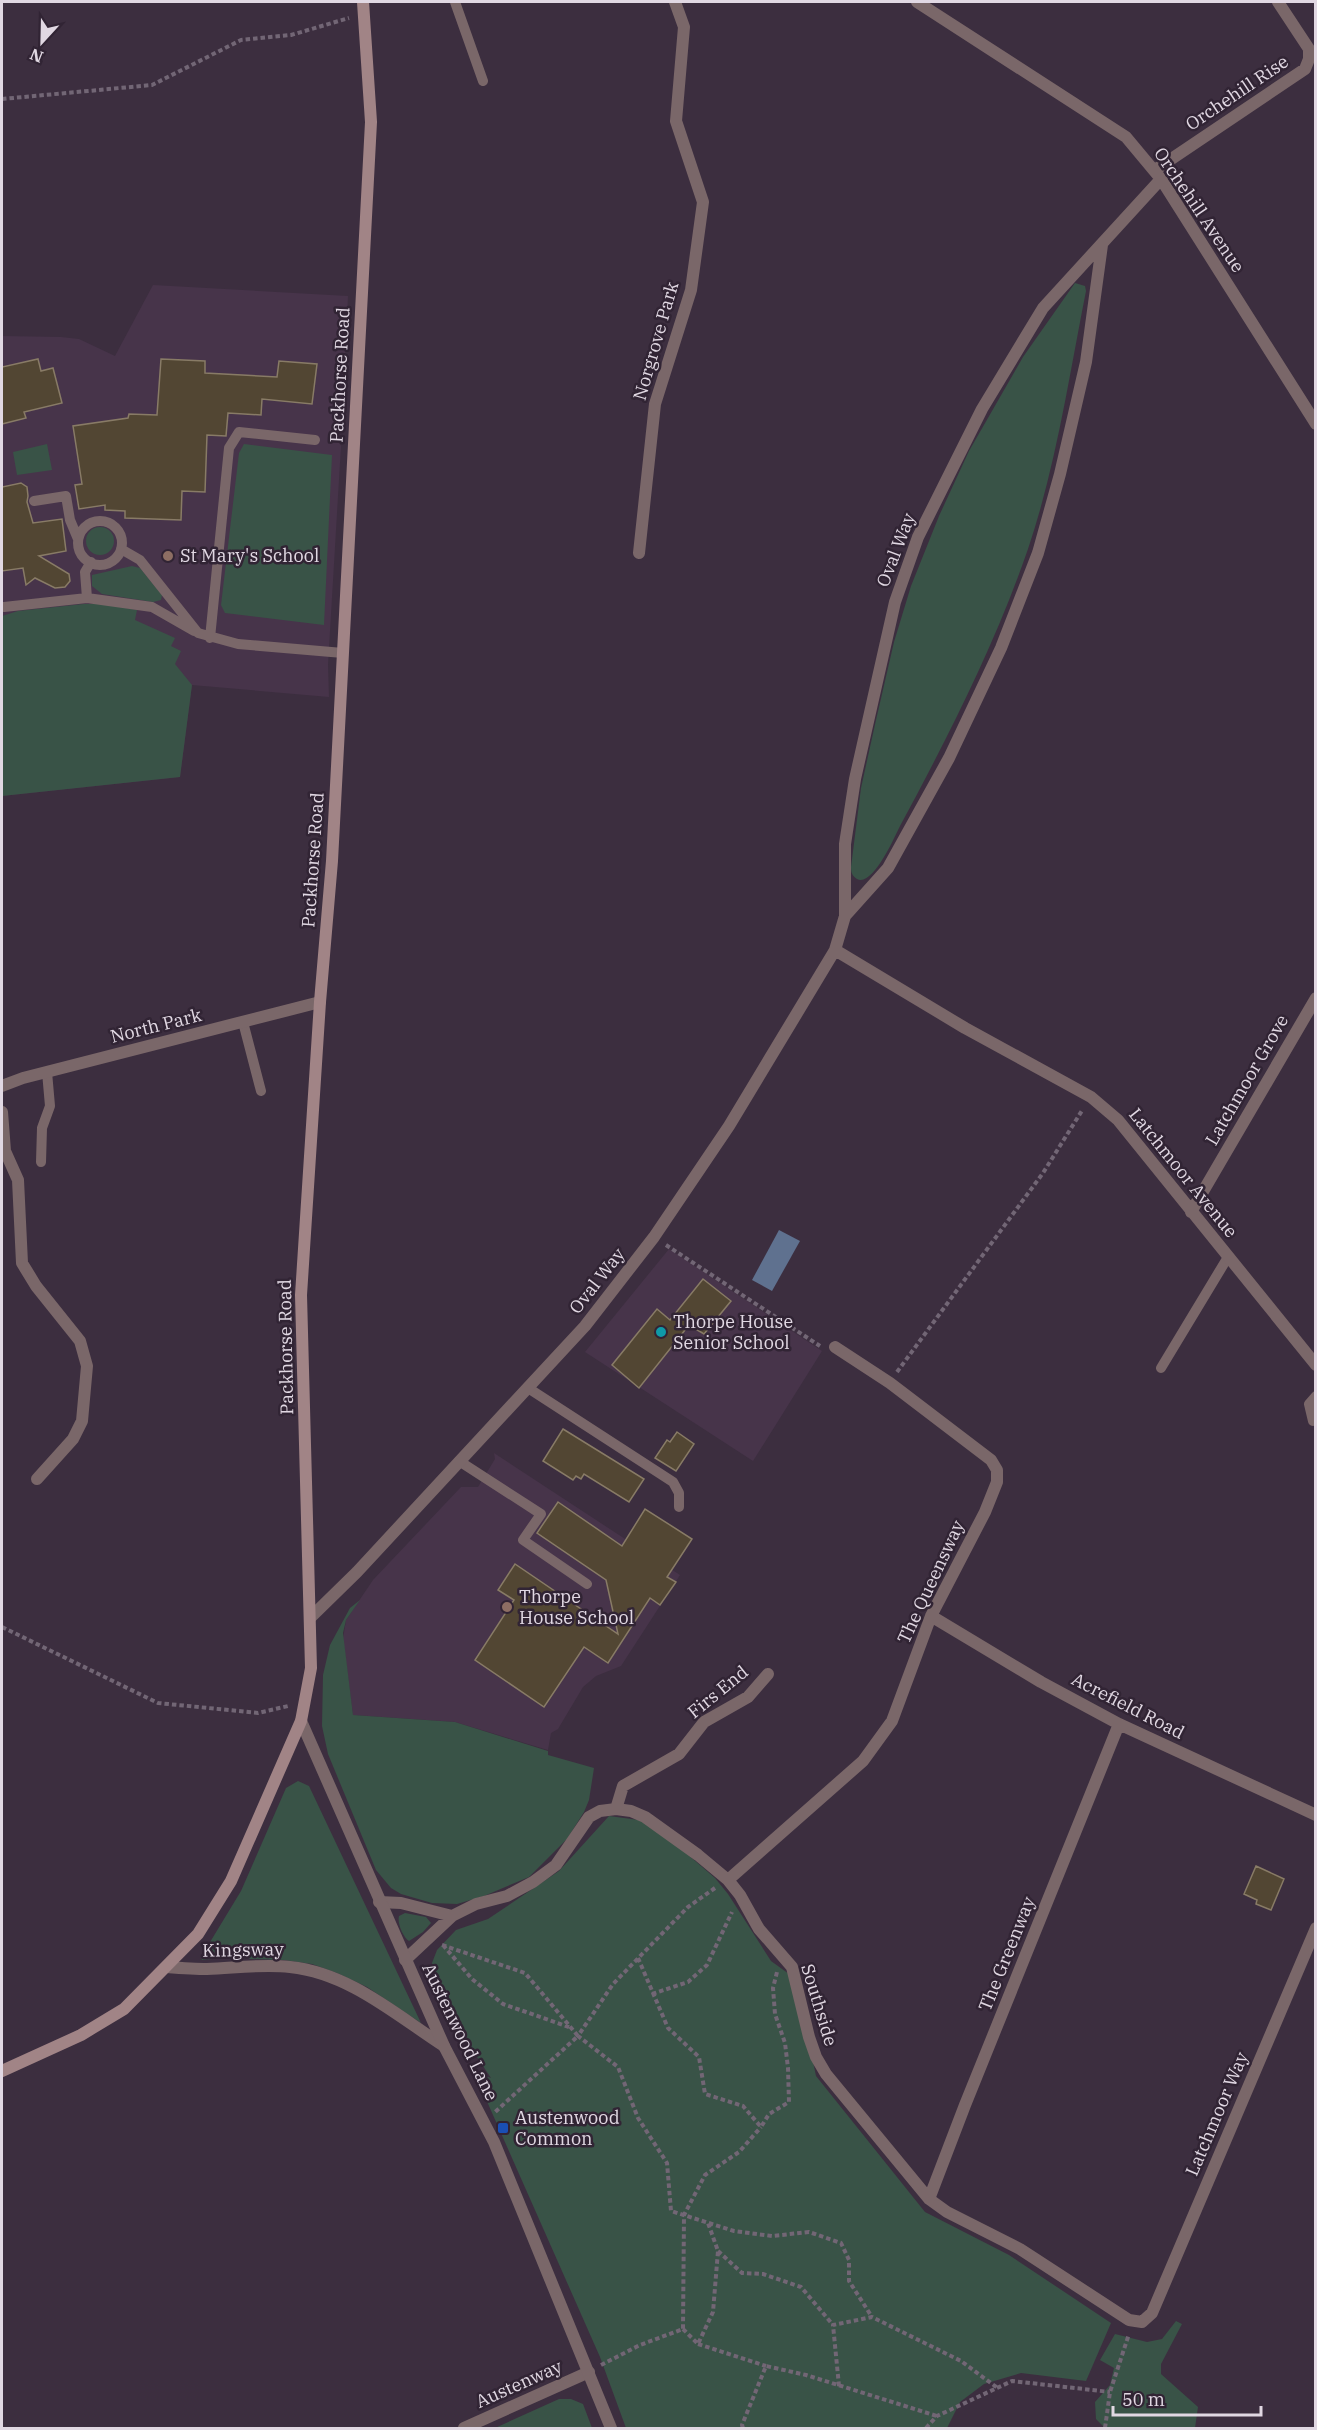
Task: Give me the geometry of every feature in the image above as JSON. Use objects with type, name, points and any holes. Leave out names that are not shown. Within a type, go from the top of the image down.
[{"type":"main road","name":"Packhorse Road","points":[[301,1721],[311,1668],[301,1295],[320,1002],[332,861],[371,122],[364,8]]},
{"type":"main road","name":"Kingsway","points":[[2,2071],[81,2035],[124,2009],[198,1934],[231,1881],[301,1721]]},
{"type":"street","name":"Norgrove Park","points":[[639,553],[655,404],[691,290],[703,202],[676,121],[684,27],[675,2]]},
{"type":"street","name":"Orchehill Avenue","points":[[917,2],[1126,137],[1158,175],[1316,424]]},
{"type":"street","name":"Orchehill Rise","points":[[1158,175],[1305,69],[1312,60],[1309,49],[1278,2]]},
{"type":"street","name":"Oval Way","points":[[310,1618],[357,1572],[585,1326],[654,1237],[729,1126],[835,950],[845,916],[845,844],[855,779],[895,602],[918,537],[982,409],[1042,308],[1102,245],[1158,175]]},
{"type":"street","name":"Oval Way","points":[[845,916],[888,868],[949,758],[1001,648],[1038,553],[1060,474],[1086,362],[1102,245]]},
{"type":"street","name":"Latchmoor Avenue","points":[[835,950],[965,1028],[1091,1097],[1118,1120],[1316,1365]]},
{"type":"street","name":"Latchmoor Grove","points":[[1191,1212],[1316,998]]},
{"type":"street","name":"North Park","points":[[2,1086],[47,1072],[320,1002]]},
{"type":"street","points":[[2,1112],[5,1151],[18,1180],[22,1263],[36,1286],[80,1341],[87,1366],[82,1421],[73,1439],[37,1479]]},
{"type":"street","name":"The Queensway","points":[[728,1880],[862,1761],[892,1721],[931,1616],[985,1512],[997,1482],[998,1470],[991,1460],[890,1383],[835,1347]]},
{"type":"street","name":"Acrefield Road","points":[[931,1616],[1041,1682],[1119,1724],[1316,1815]]},
{"type":"street","name":"Firs End","points":[[616,1809],[623,1786],[679,1754],[704,1722],[748,1697],[768,1674]]},
{"type":"street","name":"Austenwood Lane","points":[[301,1721],[444,2046],[484,2121],[611,2428]]},
{"type":"street","name":"The Greenway","points":[[929,2199],[964,2105],[1119,1724]]},
{"type":"street","points":[[405,1960],[452,1916],[476,1904],[507,1896],[533,1882],[556,1865],[589,1817],[600,1811],[616,1809]]},
{"type":"street","name":"Southside","points":[[616,1809],[645,1817],[728,1880],[740,1895],[759,1929],[792,1967],[803,2017],[816,2057],[826,2074],[929,2199],[947,2212],[1020,2248],[1129,2320]]},
{"type":"street","points":[[379,1902],[401,1904],[452,1916]]},
{"type":"street","name":"Latchmoor Way","points":[[1129,2320],[1142,2322],[1152,2313],[1316,1928]]},
{"type":"street","name":"Kingsway","points":[[166,1967],[207,1969],[271,1966],[292,1967],[324,1974],[368,1994],[444,2046]]},
{"type":"street","name":"Austenway","points":[[464,2428],[589,2372]]},
{"type":"lane","points":[[454,2],[483,81]]},
{"type":"lane","points":[[210,638],[229,448],[239,432],[315,440]]},
{"type":"lane","points":[[34,501],[66,496],[70,520],[81,553],[91,562],[106,564],[112,561],[121,549],[122,542],[117,529],[105,521],[91,522],[81,532],[78,539]]},
{"type":"lane","points":[[121,549],[140,560],[198,633]]},
{"type":"lane","points":[[87,598],[85,572],[91,562]]},
{"type":"lane","points":[[4,607],[87,598],[152,607],[210,638],[238,644],[343,653]]},
{"type":"lane","points":[[243,1022],[261,1091]]},
{"type":"lane","points":[[41,1162],[42,1128],[50,1106],[47,1072]]},
{"type":"lane","points":[[1161,1368],[1228,1257]]},
{"type":"lane","points":[[528,1388],[673,1482],[679,1493],[679,1507]]},
{"type":"lane","points":[[1313,1421],[1308,1404],[1316,1396]]},
{"type":"lane","points":[[459,1461],[541,1514],[523,1540],[588,1584]]},
{"type":"path","points":[[2,99],[152,85],[241,40],[291,34],[364,8]]},
{"type":"path","points":[[890,1383],[1042,1173],[1091,1097]]},
{"type":"path","points":[[654,1237],[824,1348],[835,1347]]},
{"type":"path","points":[[2,1627],[158,1703],[258,1713],[306,1702]]},
{"type":"path","points":[[484,2121],[509,2101],[578,2036],[613,1984],[688,1907],[728,1880]]},
{"type":"path","points":[[652,1994],[688,1982],[707,1965],[740,1895]]},
{"type":"path","points":[[431,1935],[472,1979],[503,2004],[570,2027]]},
{"type":"path","points":[[442,1945],[525,1973],[578,2036],[618,2067],[638,2118],[667,2163],[671,2211],[734,2231],[772,2236],[809,2232],[841,2243],[849,2260],[849,2281],[872,2317],[961,2361],[999,2389]]},
{"type":"path","points":[[781,1955],[773,1997],[775,2014],[786,2051],[789,2102],[769,2114],[767,2121],[739,2152],[705,2175],[684,2215],[683,2329],[698,2344],[937,2416]]},
{"type":"path","points":[[638,1958],[668,2028],[699,2057],[705,2094],[743,2106],[761,2127]]},
{"type":"path","points":[[698,2344],[713,2312],[718,2251],[708,2223]]},
{"type":"path","points":[[718,2251],[742,2272],[763,2274],[801,2287],[833,2325],[839,2386]]},
{"type":"path","points":[[833,2325],[872,2317]]},
{"type":"path","points":[[1105,2428],[1110,2392],[1129,2339],[1129,2320]]},
{"type":"path","points":[[589,2372],[640,2345],[683,2329]]},
{"type":"path","points":[[743,2428],[766,2366]]},
{"type":"path","points":[[926,2428],[937,2416],[1012,2381],[1110,2392]]},
{"type":"shaded area","name":"St Mary's School","points":[[153,285],[348,296],[342,423],[332,428],[341,446],[328,665],[329,697],[192,685],[180,777],[2,796],[2,336],[79,339],[115,356]]},
{"type":"shaded area","points":[[669,1249],[822,1351],[753,1461],[585,1352]]},
{"type":"shaded area","name":"Thorpe House School","points":[[494,1453],[680,1575],[621,1666],[596,1676],[583,1687],[558,1729],[551,1733],[548,1750],[455,1722],[353,1715],[343,1639],[346,1620],[373,1580],[461,1487],[478,1487],[495,1459]]},
{"type":"green space","points":[[1075,283],[1085,286],[1086,291],[1061,421],[1038,518],[1015,585],[970,690],[888,850],[870,876],[863,880],[857,879],[852,874],[851,867],[861,788],[894,642],[911,586],[939,516],[969,451],[1023,357]]},
{"type":"green space","points":[[47,444],[52,470],[17,475],[13,452]]},
{"type":"green space","points":[[244,444],[332,455],[324,625],[225,613],[221,605],[239,453]]},
{"type":"green space","points":[[100,527],[110,531],[114,541],[110,551],[100,555],[90,551],[86,541],[90,531]]},
{"type":"green space","points":[[132,566],[140,568],[162,595],[161,600],[153,602],[102,594],[92,586],[92,575]]},
{"type":"green space","points":[[102,604],[137,610],[135,620],[175,638],[171,646],[181,651],[175,664],[192,685],[180,777],[2,796],[2,616],[18,611]]},
{"type":"green space","points":[[360,1600],[346,1620],[343,1633],[353,1715],[455,1722],[548,1751],[548,1755],[594,1768],[589,1800],[584,1812],[567,1839],[529,1877],[484,1896],[457,1904],[432,1903],[401,1894],[391,1888],[376,1870],[328,1754],[322,1726],[323,1675],[330,1645],[350,1608]]},
{"type":"green space","points":[[298,1781],[309,1786],[421,2023],[367,1987],[312,1964],[250,1959],[242,1954],[223,1955],[221,1958],[202,1960],[201,1957],[241,1891],[286,1788]]},
{"type":"green space","points":[[609,1816],[639,1820],[665,1835],[715,1878],[728,1894],[771,1961],[796,1979],[816,2076],[925,2212],[1009,2255],[1111,2323],[1086,2381],[1021,2373],[984,2384],[960,2402],[947,2428],[626,2428],[600,2357],[474,2072],[491,2078],[457,2027],[440,1991],[432,1963],[437,1950],[456,1930],[488,1919],[559,1871]]},
{"type":"green space","points":[[405,1913],[426,1917],[431,1923],[423,1932],[409,1941],[399,1922],[399,1916]]},
{"type":"green space","points":[[1176,2321],[1182,2324],[1161,2364],[1161,2374],[1198,2407],[1195,2428],[1105,2428],[1096,2419],[1095,2402],[1110,2385],[1114,2368],[1100,2360],[1115,2334],[1147,2342],[1162,2339]]},
{"type":"green space","points":[[559,2399],[571,2399],[583,2404],[592,2428],[495,2428]]},
{"type":"water","points":[[779,1230],[800,1241],[772,1291],[752,1280]]},
{"type":"building","points":[[38,359],[41,371],[53,368],[62,403],[24,412],[26,418],[2,424],[2,367]]},
{"type":"building","points":[[161,359],[205,361],[205,373],[277,377],[279,361],[317,364],[312,404],[262,399],[261,415],[228,413],[226,436],[207,435],[205,492],[182,491],[181,520],[125,518],[125,511],[105,510],[105,505],[79,509],[75,485],[82,484],[73,426],[128,418],[129,414],[157,415]]},
{"type":"building","points":[[21,483],[27,487],[27,502],[33,523],[62,519],[66,551],[39,556],[69,574],[70,581],[65,587],[55,588],[35,578],[26,585],[23,568],[2,571],[2,487]]},
{"type":"building","name":"Thorpe House Senior School","points":[[703,1279],[731,1301],[704,1334],[689,1325],[639,1388],[612,1365],[657,1309],[670,1320]]},
{"type":"building","points":[[563,1429],[644,1479],[629,1502],[584,1474],[581,1479],[576,1476],[573,1480],[543,1461]]},
{"type":"building","points":[[677,1432],[694,1444],[676,1471],[655,1458],[667,1440],[670,1442]]},
{"type":"building","points":[[558,1502],[622,1546],[645,1509],[692,1539],[667,1577],[676,1582],[660,1605],[650,1598],[608,1663],[584,1647],[544,1707],[475,1660],[514,1600],[498,1590],[515,1564],[618,1634],[606,1580],[537,1533]]},
{"type":"building","points":[[1256,1866],[1284,1879],[1271,1910],[1256,1904],[1257,1900],[1244,1894]]},
{"type":"place","name":"St Mary's School","points":[[168,556]]},
{"type":"place","name":"Thorpe House Senior School","points":[[661,1332]]},
{"type":"place","name":"Thorpe House School","points":[[507,1607]]},
{"type":"place","name":"Austenwood Common","points":[[503,2128]]}]
